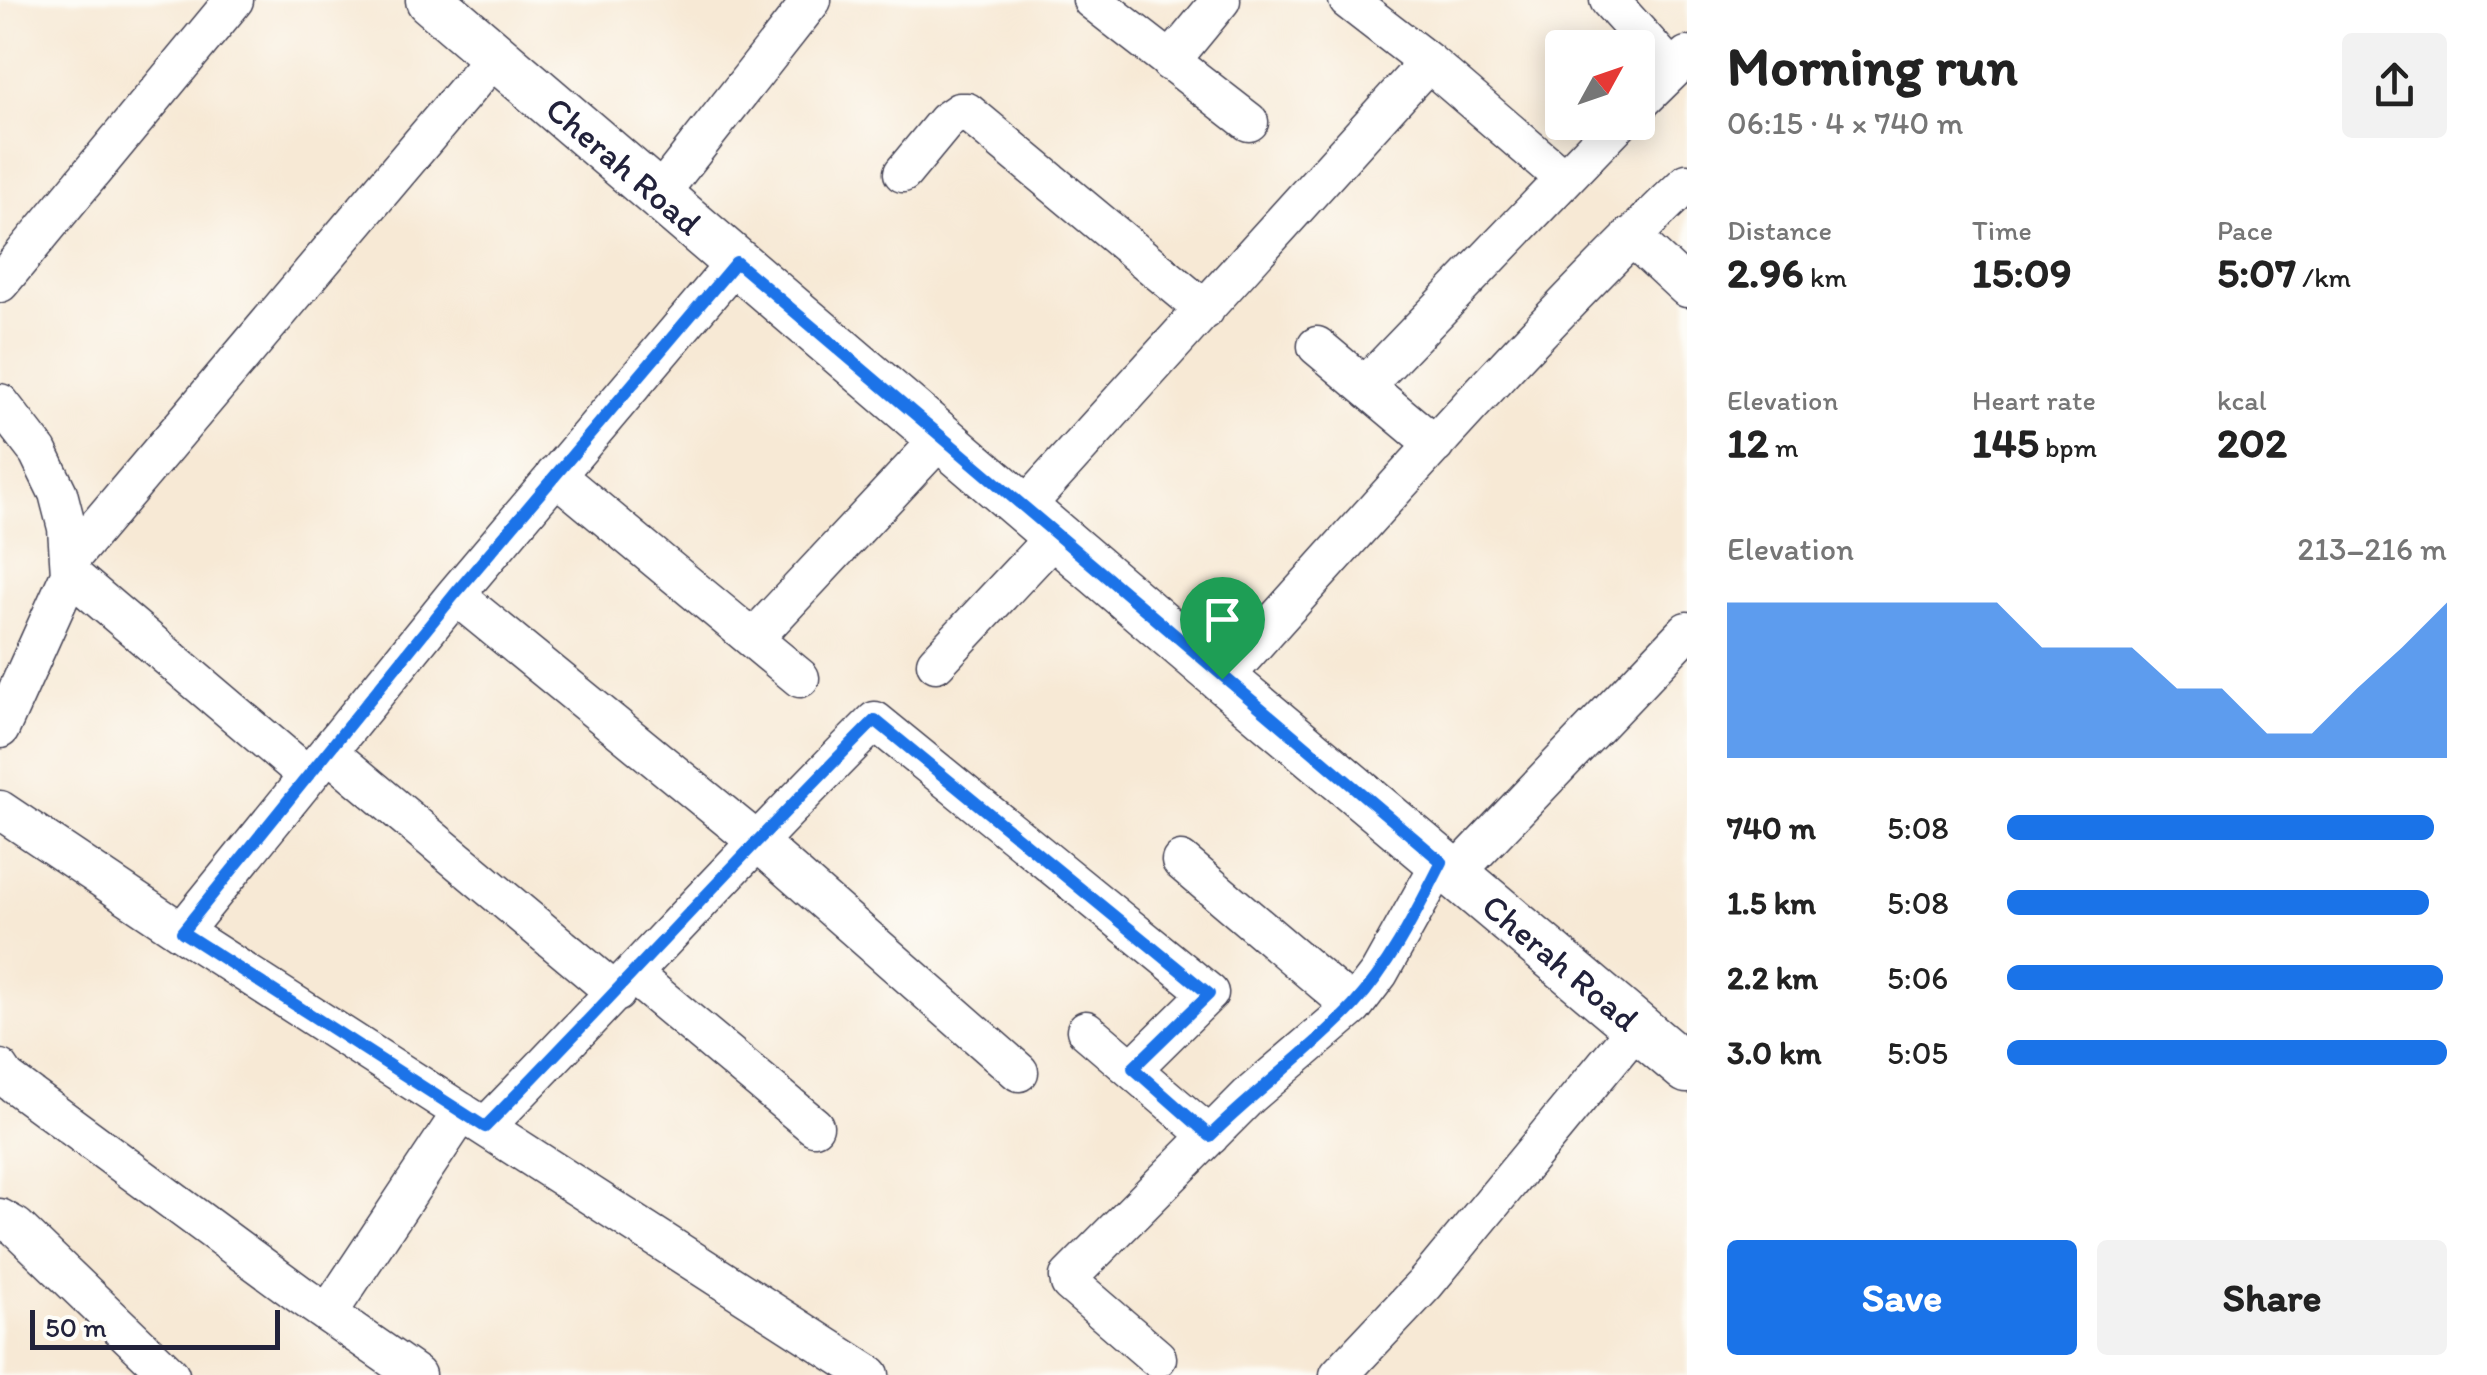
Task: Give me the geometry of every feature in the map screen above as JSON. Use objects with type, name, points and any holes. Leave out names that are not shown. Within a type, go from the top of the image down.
[{"type":"street","points":[[0,283],[234,0]]},
{"type":"street","name":"Cherah Road","points":[[430,0],[1222,679],[1687,1069]]},
{"type":"street","points":[[658,196],[812,0]]},
{"type":"street","points":[[1092,0],[1249,122]]},
{"type":"street","points":[[1170,62],[1222,0]]},
{"type":"street","points":[[1348,0],[1428,62],[1563,178]]},
{"type":"street","points":[[1609,0],[1679,63],[1655,87]]},
{"type":"street","points":[[0,728],[70,567],[495,56]]},
{"type":"street","points":[[936,663],[1205,310],[1428,62]]},
{"type":"street","points":[[903,173],[946,121],[959,112],[967,112],[1205,310]]},
{"type":"street","points":[[1365,386],[1601,140]]},
{"type":"street","points":[[1222,679],[1435,445],[1687,183]]},
{"type":"street","points":[[1632,236],[1687,288]]},
{"type":"street","points":[[182,932],[454,595],[736,262]]},
{"type":"street","points":[[1317,346],[1435,445]]},
{"type":"street","points":[[0,403],[38,452],[58,493],[67,528],[70,567],[318,763],[814,1126]]},
{"type":"street","points":[[753,640],[941,438]]},
{"type":"street","points":[[555,475],[800,678]]},
{"type":"street","points":[[454,595],[755,840],[1019,1072]]},
{"type":"street","points":[[1157,1358],[1070,1282],[1069,1277],[1249,1096],[1352,1007],[1449,867],[1687,631]]},
{"type":"street","points":[[329,1312],[474,1119],[625,984],[755,840],[875,720],[1209,994],[1133,1068]]},
{"type":"street","points":[[0,810],[182,932],[870,1375]]},
{"type":"street","points":[[1180,862],[1352,1007]]},
{"type":"street","points":[[1339,1375],[1425,1284],[1636,1028]]},
{"type":"street","points":[[1086,1030],[1210,1136]]},
{"type":"street","points":[[0,1069],[6,1078],[302,1296],[416,1375]]},
{"type":"street","points":[[0,1218],[16,1227],[170,1375]]},
{"type":"route","points":[[736,262],[1222,679],[1442,862],[1379,973],[1352,1007],[1249,1096],[1210,1136],[1133,1068],[1209,994],[875,720],[755,840],[616,993],[485,1127],[182,932],[454,595],[736,262]]}]
